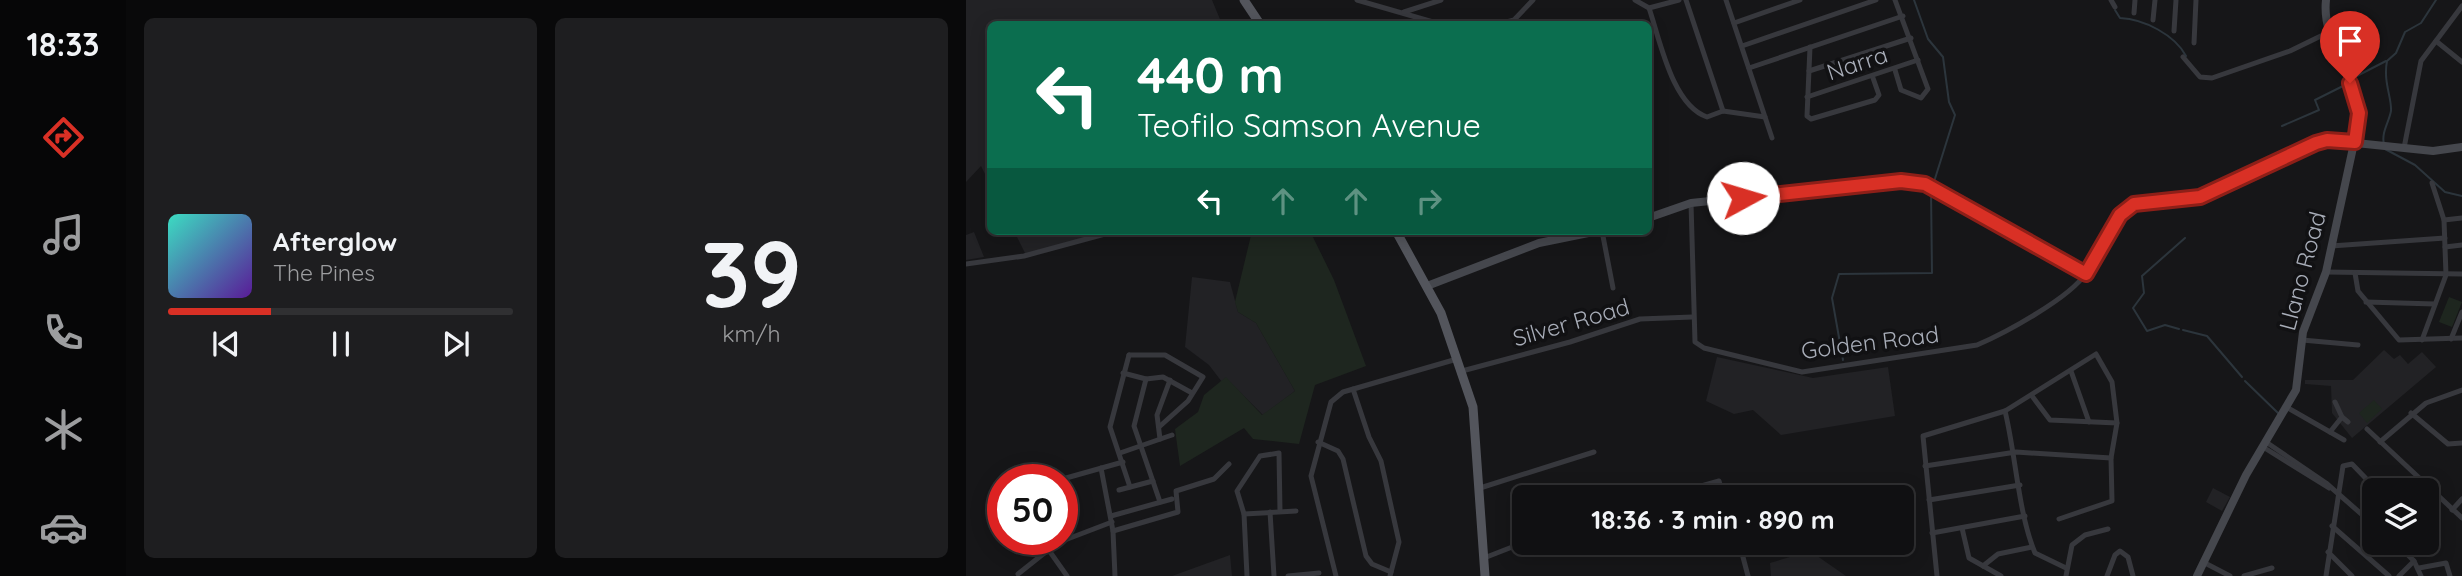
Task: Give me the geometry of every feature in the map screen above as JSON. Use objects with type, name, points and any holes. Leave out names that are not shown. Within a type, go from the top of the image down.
[{"type":"main road","points":[[1244,0],[1257,21]]},
{"type":"main road","name":"Llano Road","points":[[2197,576],[2265,445],[2288,408],[2298,382],[2302,340],[2326,272],[2359,120],[2358,104],[2329,32],[2326,0]]},
{"type":"main road","points":[[1652,217],[1691,203],[1901,181],[1932,187],[2086,274],[2120,215],[2134,204],[2191,200],[2327,140],[2433,151],[2462,147]]},
{"type":"main road","points":[[1398,235],[1427,286],[1458,359],[1473,407],[1485,576]]},
{"type":"main road","points":[[1427,286],[1539,243],[1580,235]]},
{"type":"street","points":[[1357,0],[1430,21]]},
{"type":"street","points":[[1402,13],[1441,0]]},
{"type":"street","points":[[1510,21],[1534,0]]},
{"type":"street","points":[[1635,0],[1649,8],[1676,89],[1701,115],[1707,117],[1723,111],[1765,117]]},
{"type":"street","points":[[1649,8],[1679,0]]},
{"type":"street","points":[[1686,0],[1723,111]]},
{"type":"street","points":[[1726,0],[1772,138]]},
{"type":"street","points":[[1734,23],[1801,0]]},
{"type":"street","points":[[1742,46],[1876,0]]},
{"type":"street","points":[[1895,0],[1928,89],[1921,98],[1901,90],[1895,70]]},
{"type":"street","points":[[2111,0],[2115,6]]},
{"type":"street","points":[[2134,13],[2135,0]]},
{"type":"street","points":[[2153,20],[2155,0]]},
{"type":"street","points":[[2175,31],[2176,0]]},
{"type":"street","points":[[2194,43],[2196,0]]},
{"type":"street","points":[[2404,149],[2421,61],[2462,6]]},
{"type":"street","points":[[1749,68],[1903,16]]},
{"type":"street","points":[[2183,57],[2200,77],[2212,78],[2267,60],[2329,32]]},
{"type":"street","points":[[1809,71],[1911,38]]},
{"type":"street","points":[[2435,41],[2462,62]]},
{"type":"street","points":[[1810,47],[1807,116],[1823,117],[1875,100],[1879,95],[1873,78]]},
{"type":"street","name":"Narra","points":[[1807,97],[1873,78],[1918,61]]},
{"type":"street","points":[[2422,340],[2446,275],[2444,220],[2432,183]]},
{"type":"street","name":"Golden Road","points":[[1691,203],[1693,337],[1699,346],[1802,372],[1978,345],[1998,337],[2074,289],[2086,274]]},
{"type":"street","points":[[2444,220],[2462,218]]},
{"type":"street","points":[[966,264],[1024,256],[1101,235]]},
{"type":"street","points":[[1601,235],[1613,288]]},
{"type":"street","points":[[2331,246],[2445,238]]},
{"type":"street","points":[[2445,247],[2462,245]]},
{"type":"street","points":[[2326,272],[2462,274]]},
{"type":"street","points":[[2355,273],[2356,287],[2397,338],[2462,338]]},
{"type":"street","points":[[2366,302],[2435,304]]},
{"type":"street","points":[[2451,339],[2462,312]]},
{"type":"street","name":"Silver Road","points":[[1461,371],[1570,342],[1640,318],[1692,317]]},
{"type":"street","points":[[2302,340],[2358,345]]},
{"type":"street","points":[[1125,348],[1129,355],[1110,427],[1130,487]]},
{"type":"street","points":[[1937,576],[1921,439],[1923,436],[2005,411],[2095,354],[2112,382],[2117,423],[2111,458],[2112,502],[2059,519]]},
{"type":"street","points":[[1129,355],[1165,355],[1203,377],[1181,408],[1159,427]]},
{"type":"street","points":[[1336,576],[1311,476],[1318,442],[1331,402],[1336,395],[1353,389],[1458,359]]},
{"type":"street","points":[[2071,371],[2089,422]]},
{"type":"street","points":[[1123,373],[1146,379],[1163,377],[1192,393]]},
{"type":"street","points":[[1146,379],[1133,419],[1160,502]]},
{"type":"street","points":[[1160,439],[1157,415],[1170,380]]},
{"type":"street","points":[[1318,442],[1331,446],[1343,459],[1366,556],[1372,564],[1390,574],[1399,542],[1381,461],[1369,438],[1353,389]]},
{"type":"street","points":[[2380,442],[2426,403],[2462,390]]},
{"type":"street","points":[[2032,396],[2050,420],[2117,423]]},
{"type":"street","points":[[2330,432],[2345,420],[2335,402]]},
{"type":"street","points":[[2288,408],[2344,440]]},
{"type":"street","points":[[2005,411],[2016,452],[2032,547],[2035,553],[2066,568]]},
{"type":"street","points":[[2411,413],[2448,444],[2462,443]]},
{"type":"street","points":[[2367,429],[2462,518]]},
{"type":"street","points":[[1120,453],[1172,435]]},
{"type":"street","points":[[2265,445],[2329,488],[2362,516]]},
{"type":"street","points":[[1480,488],[1594,452]]},
{"type":"street","points":[[1925,466],[2016,452],[2111,458]]},
{"type":"street","points":[[1247,576],[1244,514],[1237,491],[1260,456],[1265,454],[1279,453],[1280,511]]},
{"type":"street","points":[[1078,475],[1123,462]]},
{"type":"street","points":[[2326,576],[2336,495],[2343,466],[2348,463],[2364,478]]},
{"type":"street","points":[[1113,531],[1176,513],[1175,491],[1214,479],[1229,464]]},
{"type":"street","points":[[1101,468],[1113,531],[1115,576]]},
{"type":"street","points":[[1119,490],[1153,481]]},
{"type":"street","points":[[1705,485],[1719,481],[1720,485]]},
{"type":"street","points":[[1929,500],[2020,485]]},
{"type":"street","points":[[1078,535],[1111,519],[1172,499]]},
{"type":"street","points":[[2452,510],[2462,499]]},
{"type":"street","points":[[1244,514],[1296,511]]},
{"type":"street","points":[[1270,512],[1274,576]]},
{"type":"street","points":[[1932,533],[2025,516]]},
{"type":"street","points":[[2332,526],[2389,576]]},
{"type":"street","points":[[1962,528],[1969,558],[2001,576]]},
{"type":"street","points":[[2066,576],[2071,545],[2085,535],[2108,529]]},
{"type":"street","points":[[1484,558],[1512,547]]},
{"type":"street","points":[[1983,566],[1997,554],[2032,547]]},
{"type":"street","points":[[2107,576],[2115,555],[2120,551],[2128,557],[2133,576]]},
{"type":"street","points":[[2328,552],[2352,576]]},
{"type":"street","points":[[1018,573],[1040,555]]},
{"type":"street","points":[[1052,555],[1067,576]]},
{"type":"street","points":[[1742,555],[1748,576]]},
{"type":"street","points":[[2408,555],[2419,568],[2421,576]]},
{"type":"street","points":[[2399,576],[2414,561]]},
{"type":"street","points":[[2203,562],[2230,576]]},
{"type":"street","points":[[2419,568],[2446,563],[2450,576]]},
{"type":"street","points":[[2244,576],[2272,568]]},
{"type":"street","points":[[1288,576],[1319,573]]},
{"type":"shaded area","points":[[966,0],[1212,0],[1221,21],[987,21],[987,178],[981,166],[966,182]]},
{"type":"shaded area","points":[[974,232],[984,257],[966,260],[966,235]]},
{"type":"shaded area","points":[[1016,235],[1094,235],[1026,255]]},
{"type":"shaded area","points":[[1251,235],[1312,235],[1334,280],[1366,366],[1315,385],[1299,444],[1253,439],[1244,428],[1180,466],[1175,429],[1198,412],[1204,395],[1226,377],[1262,415],[1295,391],[1256,323],[1238,312],[1235,302]]},
{"type":"shaded area","points":[[1192,277],[1230,282],[1238,312],[1256,323],[1295,391],[1263,415],[1226,378],[1222,382],[1209,365],[1185,347]]},
{"type":"shaded area","points":[[2449,297],[2462,302],[2452,327],[2439,322]]},
{"type":"shaded area","points":[[2384,350],[2394,359],[2400,355],[2408,364],[2422,352],[2436,367],[2352,438],[2332,413],[2331,386],[2305,384],[2305,380],[2353,380]]},
{"type":"shaded area","points":[[1717,357],[1813,378],[1888,367],[1895,416],[1781,435],[1753,410],[1734,414],[1706,401]]},
{"type":"shaded area","points":[[2374,400],[2382,409],[2367,423],[2359,413]]},
{"type":"shaded area","points":[[2213,488],[2230,497],[2222,511],[2206,502]]},
{"type":"shaded area","points":[[1230,555],[1232,576],[1172,576]]},
{"type":"shaded area","points":[[1797,555],[1816,555],[1846,576],[1771,576],[1770,563]]},
{"type":"waterway","points":[[1914,0],[1928,39],[1943,57],[1949,102],[1955,115],[1933,185]]},
{"type":"waterway","points":[[2384,144],[2384,132],[2391,111],[2386,76],[2387,61],[2396,53],[2405,32],[2421,23],[2436,0]]},
{"type":"waterway","points":[[2115,10],[2120,18],[2139,21],[2167,35],[2186,56]]},
{"type":"waterway","points":[[2353,78],[2386,61]]},
{"type":"waterway","points":[[2282,126],[2319,110],[2315,100],[2347,84]]},
{"type":"waterway","points":[[2385,149],[2415,165],[2445,192],[2462,196]]},
{"type":"waterway","points":[[1843,360],[1832,298],[1839,274],[1932,273],[1931,190]]},
{"type":"waterway","points":[[2179,329],[2165,325],[2147,331],[2133,308],[2144,293],[2142,276],[2185,238]]},
{"type":"waterway","points":[[2183,330],[2207,336],[2242,377]]},
{"type":"waterway","points":[[2245,381],[2278,413]]},
{"type":"route","points":[[1743,198],[1901,181],[1925,184],[2086,274],[2120,215],[2134,204],[2191,200],[2316,143],[2327,140],[2355,142],[2359,113],[2350,83]]}]
